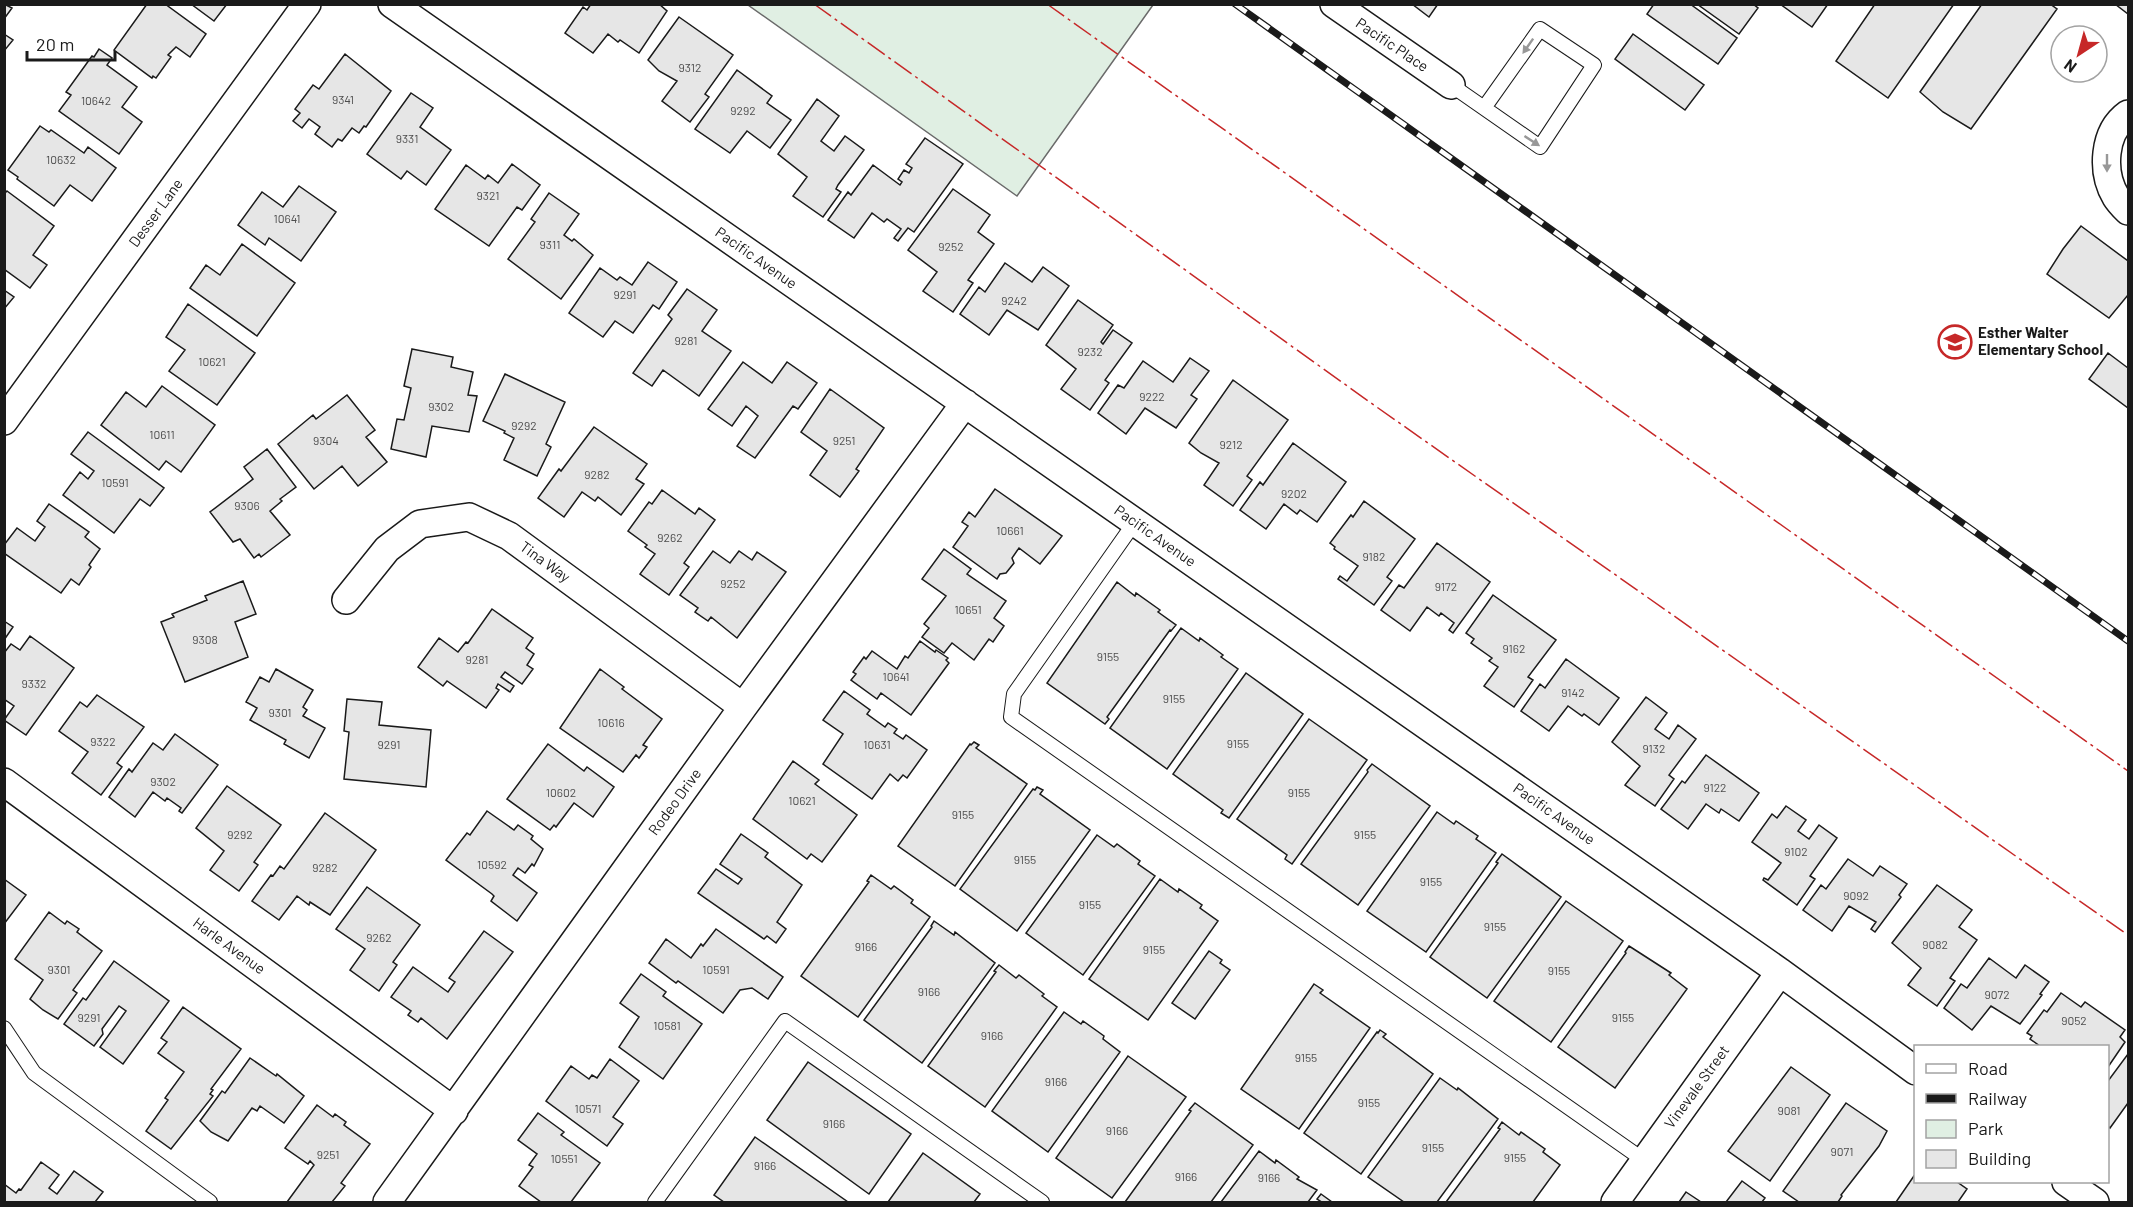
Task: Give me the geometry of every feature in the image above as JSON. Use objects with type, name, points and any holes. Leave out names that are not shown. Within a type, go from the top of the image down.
[{"type":"street","name":"Desser Lane","points":[[4,421],[307,4]]},
{"type":"street","name":"Pacific Avenue","points":[[392,4],[1780,972],[1914,1070]]},
{"type":"street","name":"Pacific Place","points":[[1334,4],[1451,85]]},
{"type":"street","points":[[2128,114],[2112,135],[2106,156],[2108,178],[2116,198],[2128,212]]},
{"type":"street","name":"Rodeo Drive","points":[[387,1203],[743,707],[965,403]]},
{"type":"street","name":"Tina Way","points":[[346,600],[387,549],[420,524],[469,517],[509,536],[743,707]]},
{"type":"street","name":"Harle Avenue","points":[[4,782],[454,1111]]},
{"type":"street","name":"Vinevale Street","points":[[1615,1203],[1780,972]]},
{"type":"street","points":[[2067,1183],[2095,1203]]},
{"type":"lane","points":[[1451,85],[1484,108],[1540,147],[1594,65],[1540,29],[1484,108]]},
{"type":"lane","points":[[1135,522],[1014,694],[1011,717],[1645,1161]]},
{"type":"lane","points":[[655,1203],[785,1021],[1042,1203]]},
{"type":"lane","points":[[4,1028],[34,1073],[210,1203]]},
{"type":"green space","points":[[748,5],[1153,5],[1017,196]]},
{"type":"building","points":[[4,4],[12,8],[4,19]]},
{"type":"building","points":[[147,4],[165,4],[206,34],[190,57],[176,47],[168,55],[171,57],[156,78],[153,76],[152,78],[114,50]]},
{"type":"building","points":[[191,4],[227,4],[214,21]]},
{"type":"building","points":[[591,4],[659,4],[667,11],[639,53],[608,34],[593,53],[565,33],[583,7],[587,10]]},
{"type":"building","points":[[1412,4],[1438,4],[1429,17]]},
{"type":"building","points":[[1654,4],[1690,4],[1737,38],[1718,64],[1647,14]]},
{"type":"building","points":[[1697,4],[1753,4],[1758,8],[1739,34]]},
{"type":"building","points":[[1780,4],[1828,4],[1812,27]]},
{"type":"building","points":[[1875,4],[1954,4],[1888,98],[1836,61]]},
{"type":"building","points":[[1982,4],[2050,4],[2057,9],[1971,129],[1943,112],[1920,92]]},
{"type":"building","points":[[2115,4],[2128,4],[2128,14]]},
{"type":"building","points":[[679,17],[733,55],[705,94],[709,97],[690,122],[662,101],[677,81],[659,71],[648,60]]},
{"type":"building","points":[[4,34],[13,40],[4,51]]},
{"type":"building","points":[[1633,34],[1704,85],[1685,110],[1615,59]]},
{"type":"building","points":[[99,49],[112,58],[107,65],[137,87],[122,107],[142,122],[119,154],[59,111],[71,95],[66,92]]},
{"type":"building","points":[[345,54],[391,91],[366,127],[364,126],[359,133],[352,128],[342,141],[338,139],[332,147],[315,134],[320,127],[309,119],[302,128],[293,121],[300,113],[295,109],[313,85],[319,89]]},
{"type":"building","points":[[737,70],[772,96],[767,103],[791,120],[770,148],[747,131],[730,153],[695,129]]},
{"type":"building","points":[[411,93],[433,108],[420,127],[451,150],[426,185],[407,171],[401,179],[367,154]]},
{"type":"building","points":[[817,99],[839,116],[821,141],[834,151],[845,136],[864,150],[838,185],[836,189],[841,192],[823,217],[793,196],[807,177],[778,154]]},
{"type":"building","points":[[40,126],[49,132],[51,130],[84,153],[88,147],[116,168],[92,201],[70,185],[54,206],[8,170]]},
{"type":"building","points":[[925,138],[963,164],[914,232],[908,228],[898,241],[894,238],[901,229],[887,219],[884,222],[872,213],[854,238],[828,220],[848,192],[851,195],[873,165],[900,185],[902,182],[898,179],[904,170],[909,173],[912,168],[906,164]]},
{"type":"building","points":[[512,164],[540,185],[522,210],[517,207],[489,246],[435,209],[466,165],[485,179],[488,175],[498,183]]},
{"type":"building","points":[[299,186],[336,212],[301,261],[269,238],[265,245],[238,225],[262,192],[283,207]]},
{"type":"building","points":[[953,189],[990,215],[978,232],[994,244],[968,280],[973,283],[953,312],[923,291],[937,272],[908,250]]},
{"type":"building","points":[[7,191],[54,226],[33,255],[47,265],[30,288],[4,269],[4,194]]},
{"type":"building","points":[[549,193],[579,214],[564,235],[572,241],[574,239],[593,255],[561,299],[508,259],[535,222],[531,219]]},
{"type":"building","points":[[2081,226],[2128,261],[2128,295],[2109,318],[2047,274]]},
{"type":"building","points":[[242,244],[295,283],[257,336],[190,288],[206,265],[220,275]]},
{"type":"building","points":[[648,262],[677,282],[659,309],[653,305],[633,333],[615,321],[603,337],[569,313],[600,268],[617,280],[620,277],[632,285]]},
{"type":"building","points":[[1005,263],[1032,282],[1043,267],[1069,286],[1038,330],[1007,310],[989,335],[960,314],[979,287],[985,292]]},
{"type":"building","points":[[687,289],[717,310],[702,331],[731,351],[699,396],[663,370],[652,386],[633,373],[672,319],[668,315]]},
{"type":"building","points":[[4,290],[14,297],[4,309]]},
{"type":"building","points":[[1078,300],[1113,325],[1101,342],[1103,344],[1113,330],[1132,343],[1105,380],[1109,383],[1090,410],[1061,389],[1076,369],[1046,345]]},
{"type":"building","points":[[188,304],[255,353],[217,405],[169,371],[185,350],[166,337]]},
{"type":"building","points":[[412,349],[453,357],[451,367],[473,372],[468,395],[477,396],[469,432],[432,426],[426,457],[391,449],[397,419],[404,420],[411,388],[404,386]]},
{"type":"building","points":[[2108,353],[2128,368],[2128,408],[2089,379]]},
{"type":"building","points":[[1190,358],[1209,371],[1191,395],[1197,399],[1176,428],[1145,408],[1126,434],[1098,413],[1118,385],[1124,388],[1143,361],[1173,382]]},
{"type":"building","points":[[743,362],[772,383],[787,362],[817,383],[798,409],[793,406],[755,458],[737,446],[758,416],[746,406],[732,426],[708,409]]},
{"type":"building","points":[[505,374],[565,402],[546,444],[551,447],[537,476],[504,460],[514,438],[504,433],[505,431],[483,421]]},
{"type":"building","points":[[1233,380],[1288,420],[1247,476],[1252,480],[1233,506],[1204,485],[1219,463],[1189,443]]},
{"type":"building","points":[[162,386],[215,425],[181,472],[166,461],[159,470],[101,425],[126,392],[146,407]]},
{"type":"building","points":[[830,389],[884,428],[856,469],[859,471],[840,497],[810,475],[827,451],[801,432]]},
{"type":"building","points":[[347,395],[375,430],[366,437],[387,462],[358,486],[342,466],[314,489],[278,444],[313,415],[316,419]]},
{"type":"building","points":[[594,427],[647,464],[636,479],[644,484],[621,515],[598,497],[595,501],[582,492],[564,517],[538,498]]},
{"type":"building","points":[[88,432],[164,488],[150,506],[140,499],[114,533],[63,495],[80,472],[88,479],[94,471],[71,454]]},
{"type":"building","points":[[1293,443],[1346,482],[1317,522],[1300,510],[1297,514],[1284,504],[1266,529],[1240,510],[1260,482],[1263,485]]},
{"type":"building","points":[[267,449],[296,487],[280,499],[282,501],[270,511],[290,535],[261,557],[259,554],[254,558],[240,539],[233,542],[210,512],[253,479],[244,467]]},
{"type":"building","points":[[995,489],[1062,536],[1040,564],[1019,548],[1012,558],[1014,563],[997,579],[953,547],[968,526],[962,522],[969,512],[975,517]]},
{"type":"building","points":[[662,490],[695,514],[699,508],[715,520],[684,563],[689,567],[669,595],[640,574],[655,554],[628,531],[649,502],[652,504]]},
{"type":"building","points":[[1364,501],[1415,539],[1387,577],[1392,581],[1374,605],[1338,579],[1340,576],[1347,581],[1358,566],[1334,549],[1335,547],[1330,543]]},
{"type":"building","points":[[49,504],[89,532],[85,537],[100,549],[79,585],[71,579],[61,593],[4,553],[4,545],[17,528],[35,541],[45,527],[37,521]]},
{"type":"building","points":[[1437,543],[1490,582],[1453,633],[1449,630],[1454,623],[1441,613],[1439,616],[1427,607],[1410,631],[1381,610],[1399,585],[1404,588]]},
{"type":"building","points":[[944,549],[971,569],[967,574],[1006,601],[994,618],[1004,626],[993,642],[989,639],[974,660],[952,643],[944,653],[922,637],[929,628],[924,624],[946,596],[922,579]]},
{"type":"building","points":[[713,551],[730,563],[739,551],[752,560],[757,552],[786,572],[737,638],[711,617],[708,621],[695,612],[698,608],[680,595]]},
{"type":"building","points":[[243,581],[256,614],[235,622],[248,657],[185,682],[161,622],[174,617],[172,614],[207,600],[205,596]]},
{"type":"building","points":[[1117,582],[1135,596],[1136,593],[1160,610],[1158,612],[1176,625],[1170,630],[1107,717],[1109,719],[1105,724],[1047,683]]},
{"type":"building","points":[[1493,595],[1556,640],[1528,677],[1533,680],[1514,707],[1484,686],[1498,667],[1489,661],[1492,658],[1471,643],[1474,639],[1466,633]]},
{"type":"building","points":[[492,609],[533,638],[526,648],[534,654],[527,665],[533,669],[522,684],[505,672],[501,677],[514,686],[510,692],[498,684],[496,688],[499,690],[486,708],[447,681],[443,686],[418,667],[439,638],[458,652],[466,642],[468,643]]},
{"type":"building","points":[[4,621],[13,627],[4,640]]},
{"type":"building","points":[[1181,628],[1199,641],[1200,638],[1238,669],[1167,769],[1110,728]]},
{"type":"building","points":[[30,636],[74,668],[26,735],[4,720],[14,706],[4,699],[4,653],[11,644],[20,650]]},
{"type":"building","points":[[920,641],[948,658],[946,660],[949,663],[911,715],[881,693],[877,699],[851,680],[856,674],[853,672],[864,657],[866,659],[872,651],[897,669],[905,656],[908,658]]},
{"type":"building","points":[[1566,659],[1619,698],[1599,725],[1568,706],[1549,731],[1521,711],[1540,684],[1545,688]]},
{"type":"building","points":[[276,669],[313,690],[303,707],[307,710],[303,716],[325,728],[309,758],[284,744],[286,740],[250,720],[257,708],[246,702],[260,677],[269,682]]},
{"type":"building","points":[[600,669],[662,719],[643,745],[647,747],[639,758],[636,755],[623,772],[560,728]]},
{"type":"building","points":[[1246,673],[1303,714],[1229,818],[1221,813],[1223,810],[1173,774]]},
{"type":"building","points":[[844,691],[870,710],[867,714],[885,727],[888,723],[897,729],[894,733],[903,739],[906,735],[927,750],[907,778],[903,775],[898,781],[890,774],[872,799],[823,764],[843,734],[823,720]]},
{"type":"building","points":[[97,695],[144,727],[117,763],[122,767],[101,795],[72,773],[88,752],[59,731],[80,702],[87,707]]},
{"type":"building","points":[[1646,697],[1667,713],[1655,729],[1669,739],[1678,725],[1696,739],[1669,775],[1674,779],[1655,806],[1625,785],[1640,766],[1612,742]]},
{"type":"building","points":[[347,699],[382,702],[379,725],[431,730],[426,787],[344,779],[349,732],[344,731]]},
{"type":"building","points":[[1309,719],[1367,760],[1292,864],[1285,859],[1287,855],[1237,819]]},
{"type":"building","points":[[175,734],[218,765],[182,813],[179,811],[181,808],[167,798],[165,801],[153,792],[135,817],[109,797],[129,769],[132,772],[153,743],[163,750]]},
{"type":"building","points":[[974,742],[979,745],[976,748],[1027,784],[955,886],[898,846],[970,744]]},
{"type":"building","points":[[548,744],[584,771],[587,767],[614,787],[593,817],[574,803],[556,827],[554,825],[550,830],[507,799]]},
{"type":"building","points":[[1706,755],[1759,793],[1739,821],[1721,809],[1719,813],[1706,804],[1688,829],[1661,809]]},
{"type":"building","points":[[793,761],[819,780],[815,784],[857,815],[822,862],[811,854],[807,859],[753,819]]},
{"type":"building","points":[[1372,764],[1430,806],[1358,905],[1301,864]]},
{"type":"building","points":[[227,786],[281,825],[254,862],[258,865],[239,891],[210,870],[224,851],[196,828]]},
{"type":"building","points":[[1037,787],[1043,790],[1040,794],[1090,830],[1017,931],[960,889],[1033,789]]},
{"type":"building","points":[[1786,806],[1806,820],[1798,831],[1809,839],[1819,825],[1837,838],[1810,876],[1815,879],[1797,905],[1763,880],[1764,878],[1768,880],[1781,863],[1752,842],[1772,814],[1777,818]]},
{"type":"building","points":[[487,811],[514,830],[518,825],[533,836],[531,839],[543,849],[534,866],[532,864],[525,873],[518,868],[513,875],[537,893],[517,921],[491,901],[494,896],[492,894],[446,860],[467,833],[470,835]]},
{"type":"building","points":[[1437,812],[1454,824],[1456,821],[1478,836],[1476,839],[1496,853],[1426,952],[1367,911]]},
{"type":"building","points":[[325,813],[376,850],[330,915],[310,902],[309,905],[297,896],[279,920],[252,901],[280,866],[284,869]]},
{"type":"building","points":[[741,834],[768,853],[765,857],[802,885],[777,922],[786,929],[776,943],[767,936],[764,939],[698,893],[716,869],[738,884],[742,879],[720,864]]},
{"type":"building","points":[[1097,835],[1114,847],[1117,844],[1140,861],[1138,864],[1155,876],[1083,975],[1026,933]]},
{"type":"building","points":[[1502,854],[1561,897],[1487,998],[1430,957],[1498,863],[1496,862]]},
{"type":"building","points":[[1848,859],[1873,876],[1880,866],[1907,884],[1899,895],[1901,897],[1875,932],[1871,929],[1876,922],[1849,906],[1832,931],[1803,910],[1821,885],[1826,889]]},
{"type":"building","points":[[871,875],[891,889],[894,886],[930,917],[858,1017],[801,976],[869,882],[867,881]]},
{"type":"building","points":[[4,879],[26,895],[4,924]]},
{"type":"building","points":[[1160,879],[1202,905],[1200,908],[1218,921],[1148,1020],[1089,979]]},
{"type":"building","points":[[1937,885],[1972,910],[1959,927],[1977,940],[1950,978],[1955,981],[1937,1006],[1908,985],[1921,968],[1892,943]]},
{"type":"building","points":[[367,887],[420,925],[393,962],[397,965],[379,991],[350,970],[365,949],[336,929]]},
{"type":"building","points":[[1566,901],[1623,941],[1551,1042],[1494,1001]]},
{"type":"building","points":[[49,912],[65,924],[67,921],[79,929],[77,932],[102,951],[73,990],[77,993],[58,1019],[30,999],[43,980],[15,959]]},
{"type":"building","points":[[934,921],[954,935],[955,932],[995,963],[922,1063],[864,1020],[932,927]]},
{"type":"building","points":[[716,929],[783,977],[768,999],[752,988],[740,990],[723,1013],[649,963],[666,939],[691,958]]},
{"type":"building","points":[[484,931],[513,952],[447,1039],[421,1018],[418,1022],[408,1015],[411,1011],[391,997],[413,967],[448,992],[455,982],[449,978]]},
{"type":"building","points":[[1629,946],[1671,973],[1669,975],[1687,989],[1615,1088],[1558,1047]]},
{"type":"building","points":[[1209,951],[1222,960],[1220,963],[1230,970],[1195,1019],[1172,1003]]},
{"type":"building","points":[[1989,958],[2016,978],[2025,965],[2049,982],[2020,1024],[1991,1006],[1972,1030],[1944,1008],[1961,984],[1967,988]]},
{"type":"building","points":[[114,961],[169,1001],[123,1064],[100,1047],[126,1011],[119,1006],[102,1029],[103,1034],[94,1046],[64,1024],[83,998],[86,1000]]},
{"type":"building","points":[[999,965],[1016,978],[1019,975],[1057,1007],[985,1107],[928,1066]]},
{"type":"building","points":[[641,974],[666,992],[663,996],[702,1024],[663,1079],[619,1047],[639,1017],[620,1003]]},
{"type":"building","points":[[1314,984],[1323,990],[1320,993],[1370,1028],[1299,1129],[1241,1089]]},
{"type":"building","points":[[2061,993],[2081,1007],[2085,1002],[2125,1030],[2120,1037],[2125,1042],[2109,1066],[2109,1045],[2039,1045],[2030,1039],[2032,1036],[2027,1033],[2044,1010],[2047,1012]]},
{"type":"building","points":[[183,1007],[241,1049],[211,1089],[213,1090],[210,1094],[213,1096],[171,1149],[146,1131],[168,1100],[165,1098],[184,1072],[158,1053],[167,1042],[161,1038]]},
{"type":"building","points":[[1064,1012],[1081,1024],[1083,1021],[1104,1036],[1103,1039],[1120,1052],[1048,1152],[992,1111]]},
{"type":"building","points":[[1380,1030],[1386,1034],[1383,1037],[1433,1074],[1361,1174],[1304,1133]]},
{"type":"building","points":[[2128,1054],[2128,1103],[2110,1128],[2109,1127],[2109,1080]]},
{"type":"building","points":[[1128,1056],[1186,1097],[1112,1198],[1056,1158]]},
{"type":"building","points":[[250,1058],[276,1076],[277,1074],[304,1096],[284,1123],[260,1106],[257,1111],[252,1108],[228,1141],[211,1132],[200,1121],[222,1091],[225,1093]]},
{"type":"building","points":[[610,1059],[639,1081],[613,1117],[623,1124],[607,1146],[546,1101],[571,1066],[589,1079],[592,1075],[597,1078]]},
{"type":"building","points":[[808,1062],[911,1134],[869,1194],[767,1120]]},
{"type":"building","points":[[1791,1067],[1830,1095],[1770,1181],[1728,1151]]},
{"type":"building","points":[[1440,1078],[1457,1090],[1458,1088],[1498,1119],[1437,1202],[1404,1202],[1368,1177]]},
{"type":"building","points":[[1195,1103],[1253,1145],[1211,1202],[1125,1202],[1191,1111],[1189,1110]]},
{"type":"building","points":[[1846,1103],[1887,1131],[1879,1146],[1838,1202],[1799,1202],[1783,1191]]},
{"type":"building","points":[[317,1105],[333,1117],[335,1114],[346,1122],[344,1125],[370,1144],[341,1183],[345,1186],[332,1202],[287,1202],[314,1165],[310,1161],[308,1164],[285,1148]]},
{"type":"building","points":[[538,1113],[564,1132],[561,1135],[600,1163],[571,1202],[541,1202],[519,1186],[533,1167],[529,1165],[537,1154],[518,1140]]},
{"type":"building","points":[[1502,1122],[1519,1135],[1521,1132],[1545,1149],[1543,1152],[1560,1165],[1533,1202],[1446,1202],[1500,1129],[1498,1128]]},
{"type":"building","points":[[755,1137],[848,1202],[724,1202],[714,1195]]},
{"type":"building","points":[[1259,1151],[1275,1163],[1276,1160],[1299,1177],[1297,1179],[1317,1190],[1308,1202],[1221,1202]]},
{"type":"building","points":[[923,1153],[980,1194],[974,1202],[888,1202]]},
{"type":"building","points":[[41,1162],[59,1175],[49,1188],[57,1194],[74,1171],[103,1192],[95,1202],[4,1202],[4,1184],[16,1193],[19,1189],[21,1190]]},
{"type":"building","points":[[1914,1176],[1914,1183],[1958,1183],[1967,1189],[1958,1202],[1896,1202]]},
{"type":"building","points":[[1742,1181],[1765,1198],[1762,1202],[1726,1202]]},
{"type":"building","points":[[1686,1192],[1701,1202],[1679,1202]]},
{"type":"building","points":[[1321,1194],[1332,1202],[1318,1202],[1320,1201],[1317,1199]]},
{"type":"railway","points":[[1235,4],[2128,641]]},
{"type":"power","points":[[814,4],[1371,403],[2128,935]]},
{"type":"power","points":[[1047,4],[2128,771]]},
{"type":"place","name":"Esther Walter Elementary School","points":[[1955,342]]}]
